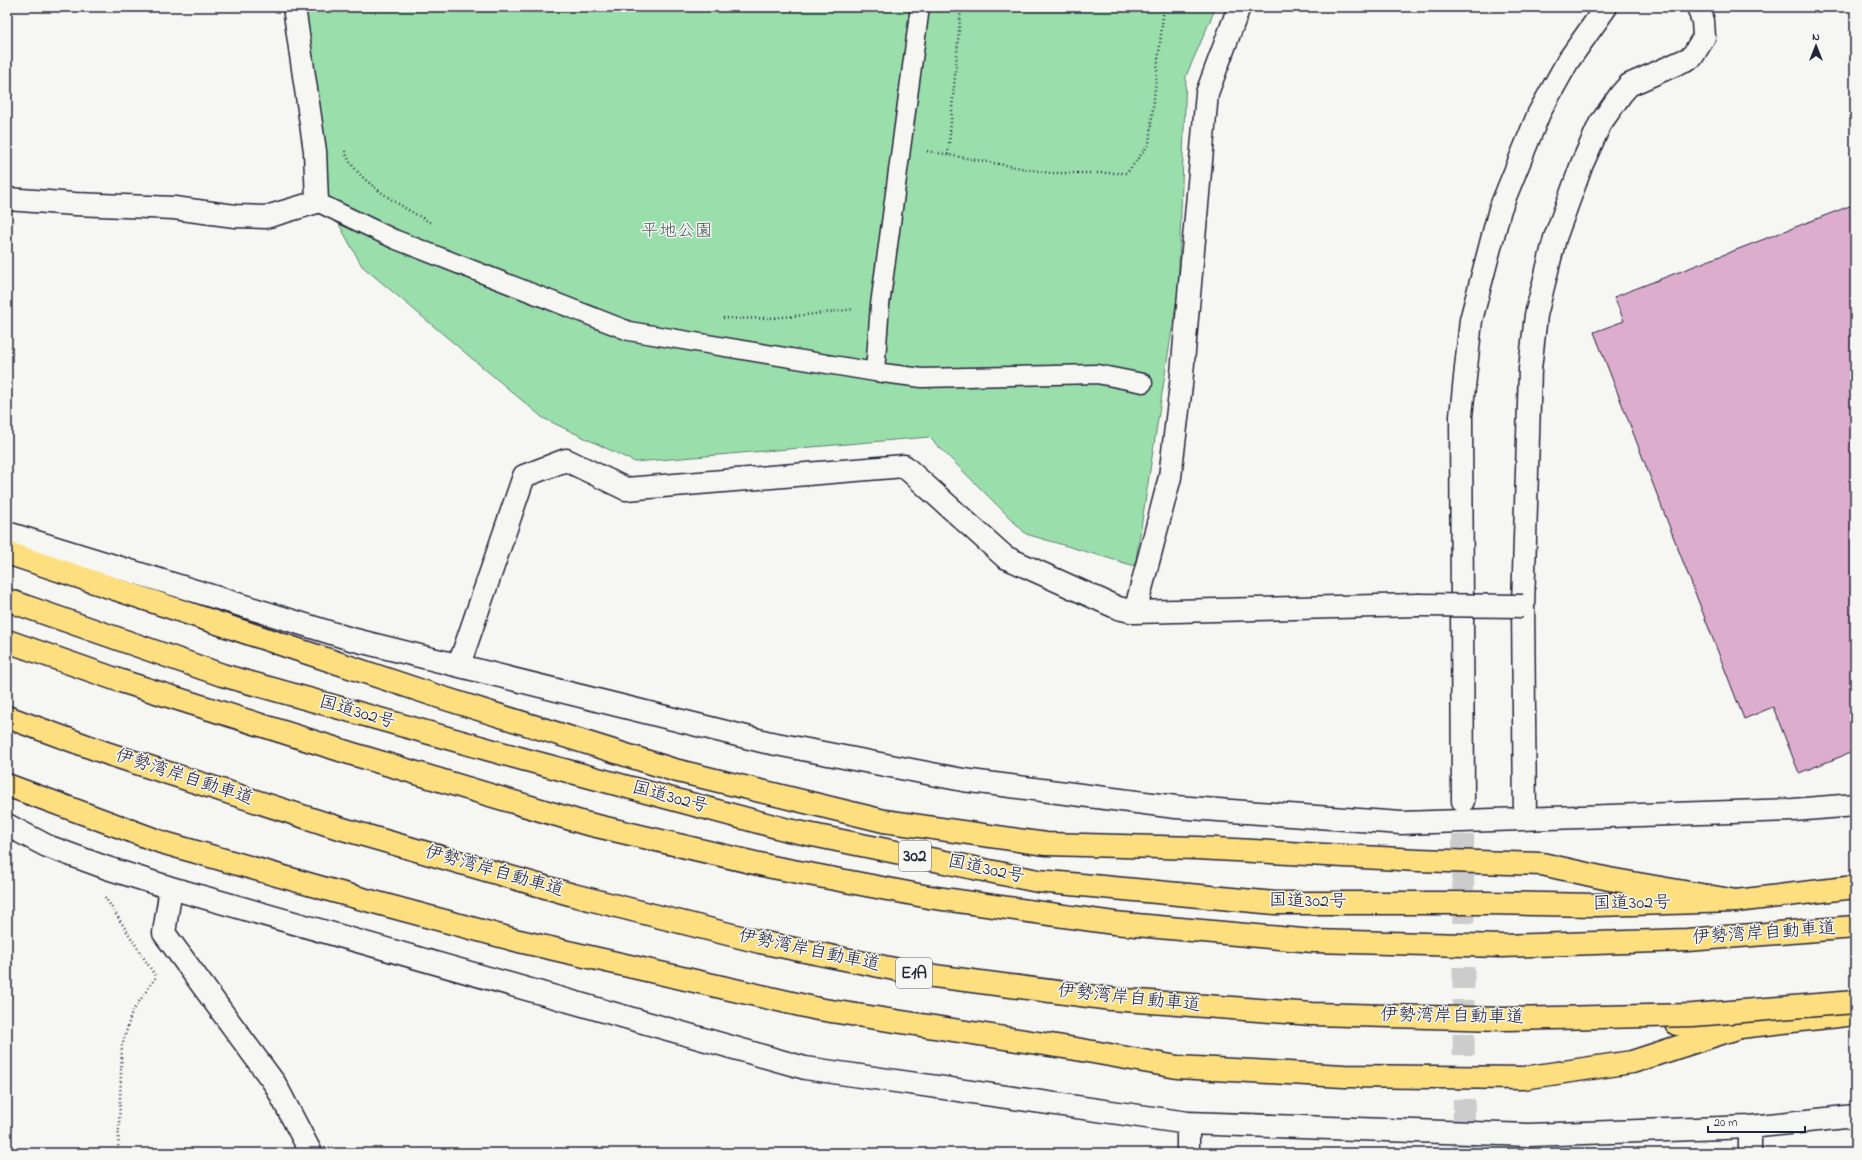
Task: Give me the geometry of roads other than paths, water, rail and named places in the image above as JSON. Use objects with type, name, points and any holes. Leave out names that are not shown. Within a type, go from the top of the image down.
[{"type":"highway","points":[[7,553],[440,697],[674,770],[884,821],[1046,844],[1197,848],[1542,864],[1609,879],[1736,900]]},
{"type":"highway","name":"国道302号","points":[[7,600],[222,675],[519,758],[788,830],[1038,881],[1275,903],[1484,903],[1596,905],[1736,900],[1855,887]]},
{"type":"highway","name":"伊勢湾岸自動車道","points":[[7,641],[189,702],[584,823],[772,867],[929,897],[1114,923],[1313,941],[1502,946],[1687,940],[1855,927]]},
{"type":"highway","name":"伊勢湾岸自動車道","points":[[7,717],[109,754],[336,826],[573,895],[760,942],[919,974],[1111,999],[1312,1014],[1503,1018],[1692,1015],[1855,1002]]},
{"type":"highway","points":[[7,728],[179,787],[340,837],[563,900],[777,953],[908,980],[1089,1003],[1265,1017],[1485,1027],[1555,1026],[1629,1021],[1740,1027],[1855,1014]]},
{"type":"highway","points":[[7,785],[161,842],[333,891],[519,941],[818,1009],[1076,1048],[1177,1067],[1344,1076],[1523,1078],[1632,1062],[1740,1027]]},
{"type":"street","points":[[7,199],[75,204],[174,208],[235,216],[266,217],[317,202],[315,151],[294,7]]},
{"type":"street","points":[[1135,612],[1170,477],[1207,93],[1239,7]]},
{"type":"street","points":[[1463,801],[1461,416],[1471,320],[1500,209],[1536,120],[1568,61],[1606,7]]},
{"type":"street","points":[[1525,819],[1523,606],[1530,369],[1536,316],[1555,238],[1582,164],[1600,124],[1629,85],[1692,57],[1699,48],[1704,37],[1703,21],[1698,7]]},
{"type":"street","points":[[459,665],[524,476],[566,460],[626,489],[904,466],[1005,557],[1118,608],[1135,612],[1418,604],[1523,606]]},
{"type":"street","points":[[7,533],[351,639],[766,742],[963,780],[1176,807],[1393,823],[1793,810],[1855,805]]},
{"type":"street","points":[[7,825],[47,846],[107,868],[171,888],[805,1068],[1188,1123],[1529,1135],[1750,1127],[1855,1116]]},
{"type":"street","points":[[171,888],[164,933],[275,1084],[310,1153]]},
{"type":"street","points":[[1188,1123],[1188,1153]]},
{"type":"street","points":[[1750,1127],[1750,1153]]},
{"type":"lane","points":[[875,372],[880,305],[920,7]]},
{"type":"lane","points":[[317,202],[394,239],[629,331],[875,372],[922,378],[1097,374],[1143,383]]},
{"type":"tunnel","points":[[1463,802],[1464,1153]]},
{"type":"park label","name":"平地公園","points":[[677,232]]}]
